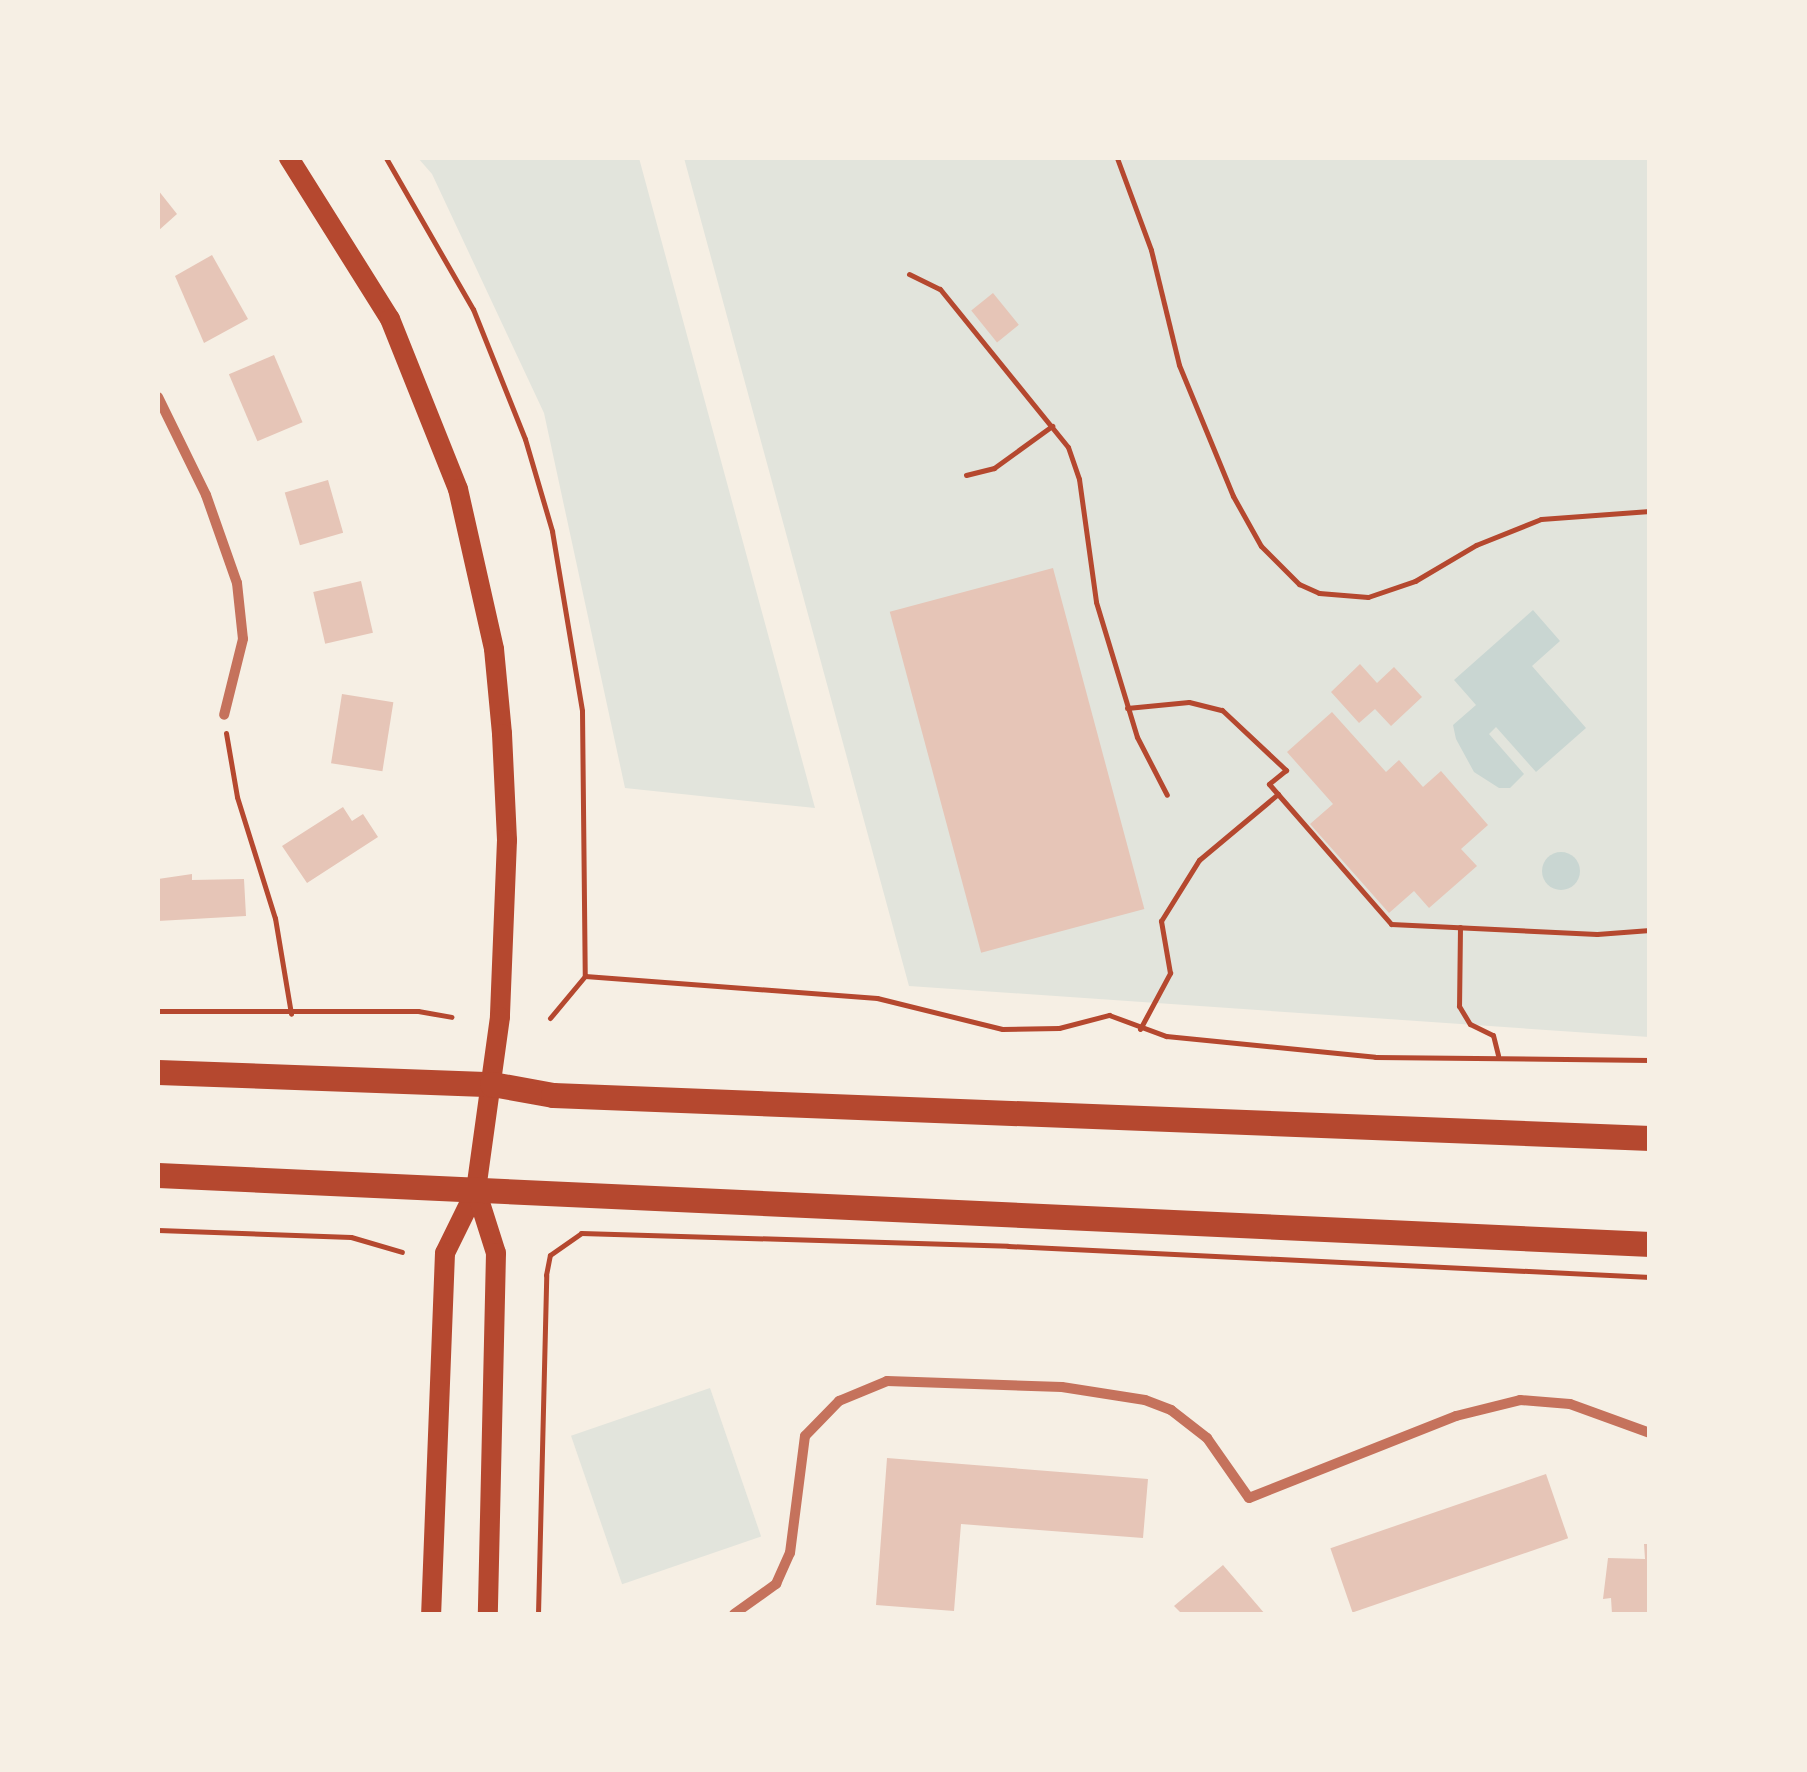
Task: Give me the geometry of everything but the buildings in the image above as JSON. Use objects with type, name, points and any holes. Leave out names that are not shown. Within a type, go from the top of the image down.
[{"type":"highway","points":[[158,1072],[492,1084],[553,1095],[1650,1138]]},
{"type":"highway","points":[[158,1175],[1650,1244]]},
{"type":"main road","points":[[289,158],[390,319],[458,490],[494,649],[508,840],[492,1084],[476,1190],[445,1253],[430,1614]]},
{"type":"main road","points":[[476,1190],[496,1253],[488,1614]]},
{"type":"street","points":[[158,397],[206,495],[237,583],[243,639],[224,715]]},
{"type":"street","points":[[734,1614],[759,1600],[784,1568],[805,1436],[839,1401],[888,1381],[1062,1387],[1145,1400],[1171,1410],[1207,1438],[1249,1498],[1456,1416],[1520,1400],[1570,1404],[1650,1433]]},
{"type":"path","points":[[386,158],[439,243],[496,363],[552,532],[582,711],[585,976],[550,1018]]},
{"type":"path","points":[[1117,158],[1151,250],[1179,365],[1233,496],[1261,546],[1299,584],[1319,593],[1368,596],[1415,581],[1476,545],[1542,519],[1650,510]]},
{"type":"path","points":[[909,274],[940,289],[1052,426],[1079,479],[1096,602],[1126,708],[1167,795]]},
{"type":"path","points":[[966,475],[994,468],[1052,426]]},
{"type":"path","points":[[1126,708],[1188,702],[1222,710],[1286,770],[1269,784],[1391,924],[1650,930]]},
{"type":"path","points":[[224,715],[237,797],[275,918],[291,1014]]},
{"type":"path","points":[[1140,1029],[1170,973],[1161,921],[1199,860],[1278,794]]},
{"type":"path","points":[[1460,928],[1459,1006],[1470,1024],[1493,1035],[1498,1056]]},
{"type":"path","points":[[585,976],[877,998],[1002,1029],[1060,1028],[1109,1015],[1140,1029],[1375,1057],[1650,1060]]},
{"type":"path","points":[[158,1011],[418,1011],[451,1018]]},
{"type":"path","points":[[158,1230],[351,1238],[402,1252]]},
{"type":"path","points":[[538,1614],[546,1275],[550,1255],[581,1233],[1008,1246],[1650,1277]]},
{"type":"shaded area","points":[[418,158],[639,158],[815,808],[625,788],[544,413],[432,174]]},
{"type":"shaded area","points":[[684,158],[1649,158],[1649,1037],[909,986]]},
{"type":"shaded area","points":[[1533,610],[1560,641],[1532,666],[1586,728],[1536,772],[1496,727],[1489,734],[1524,774],[1510,788],[1499,788],[1474,772],[1456,739],[1453,725],[1476,705],[1454,680]]},
{"type":"shaded area","points":[[1561,852],[1574,858],[1580,871],[1574,884],[1561,890],[1548,884],[1542,871],[1548,858]]},
{"type":"shaded area","points":[[710,1388],[761,1536],[622,1584],[571,1436]]}]
